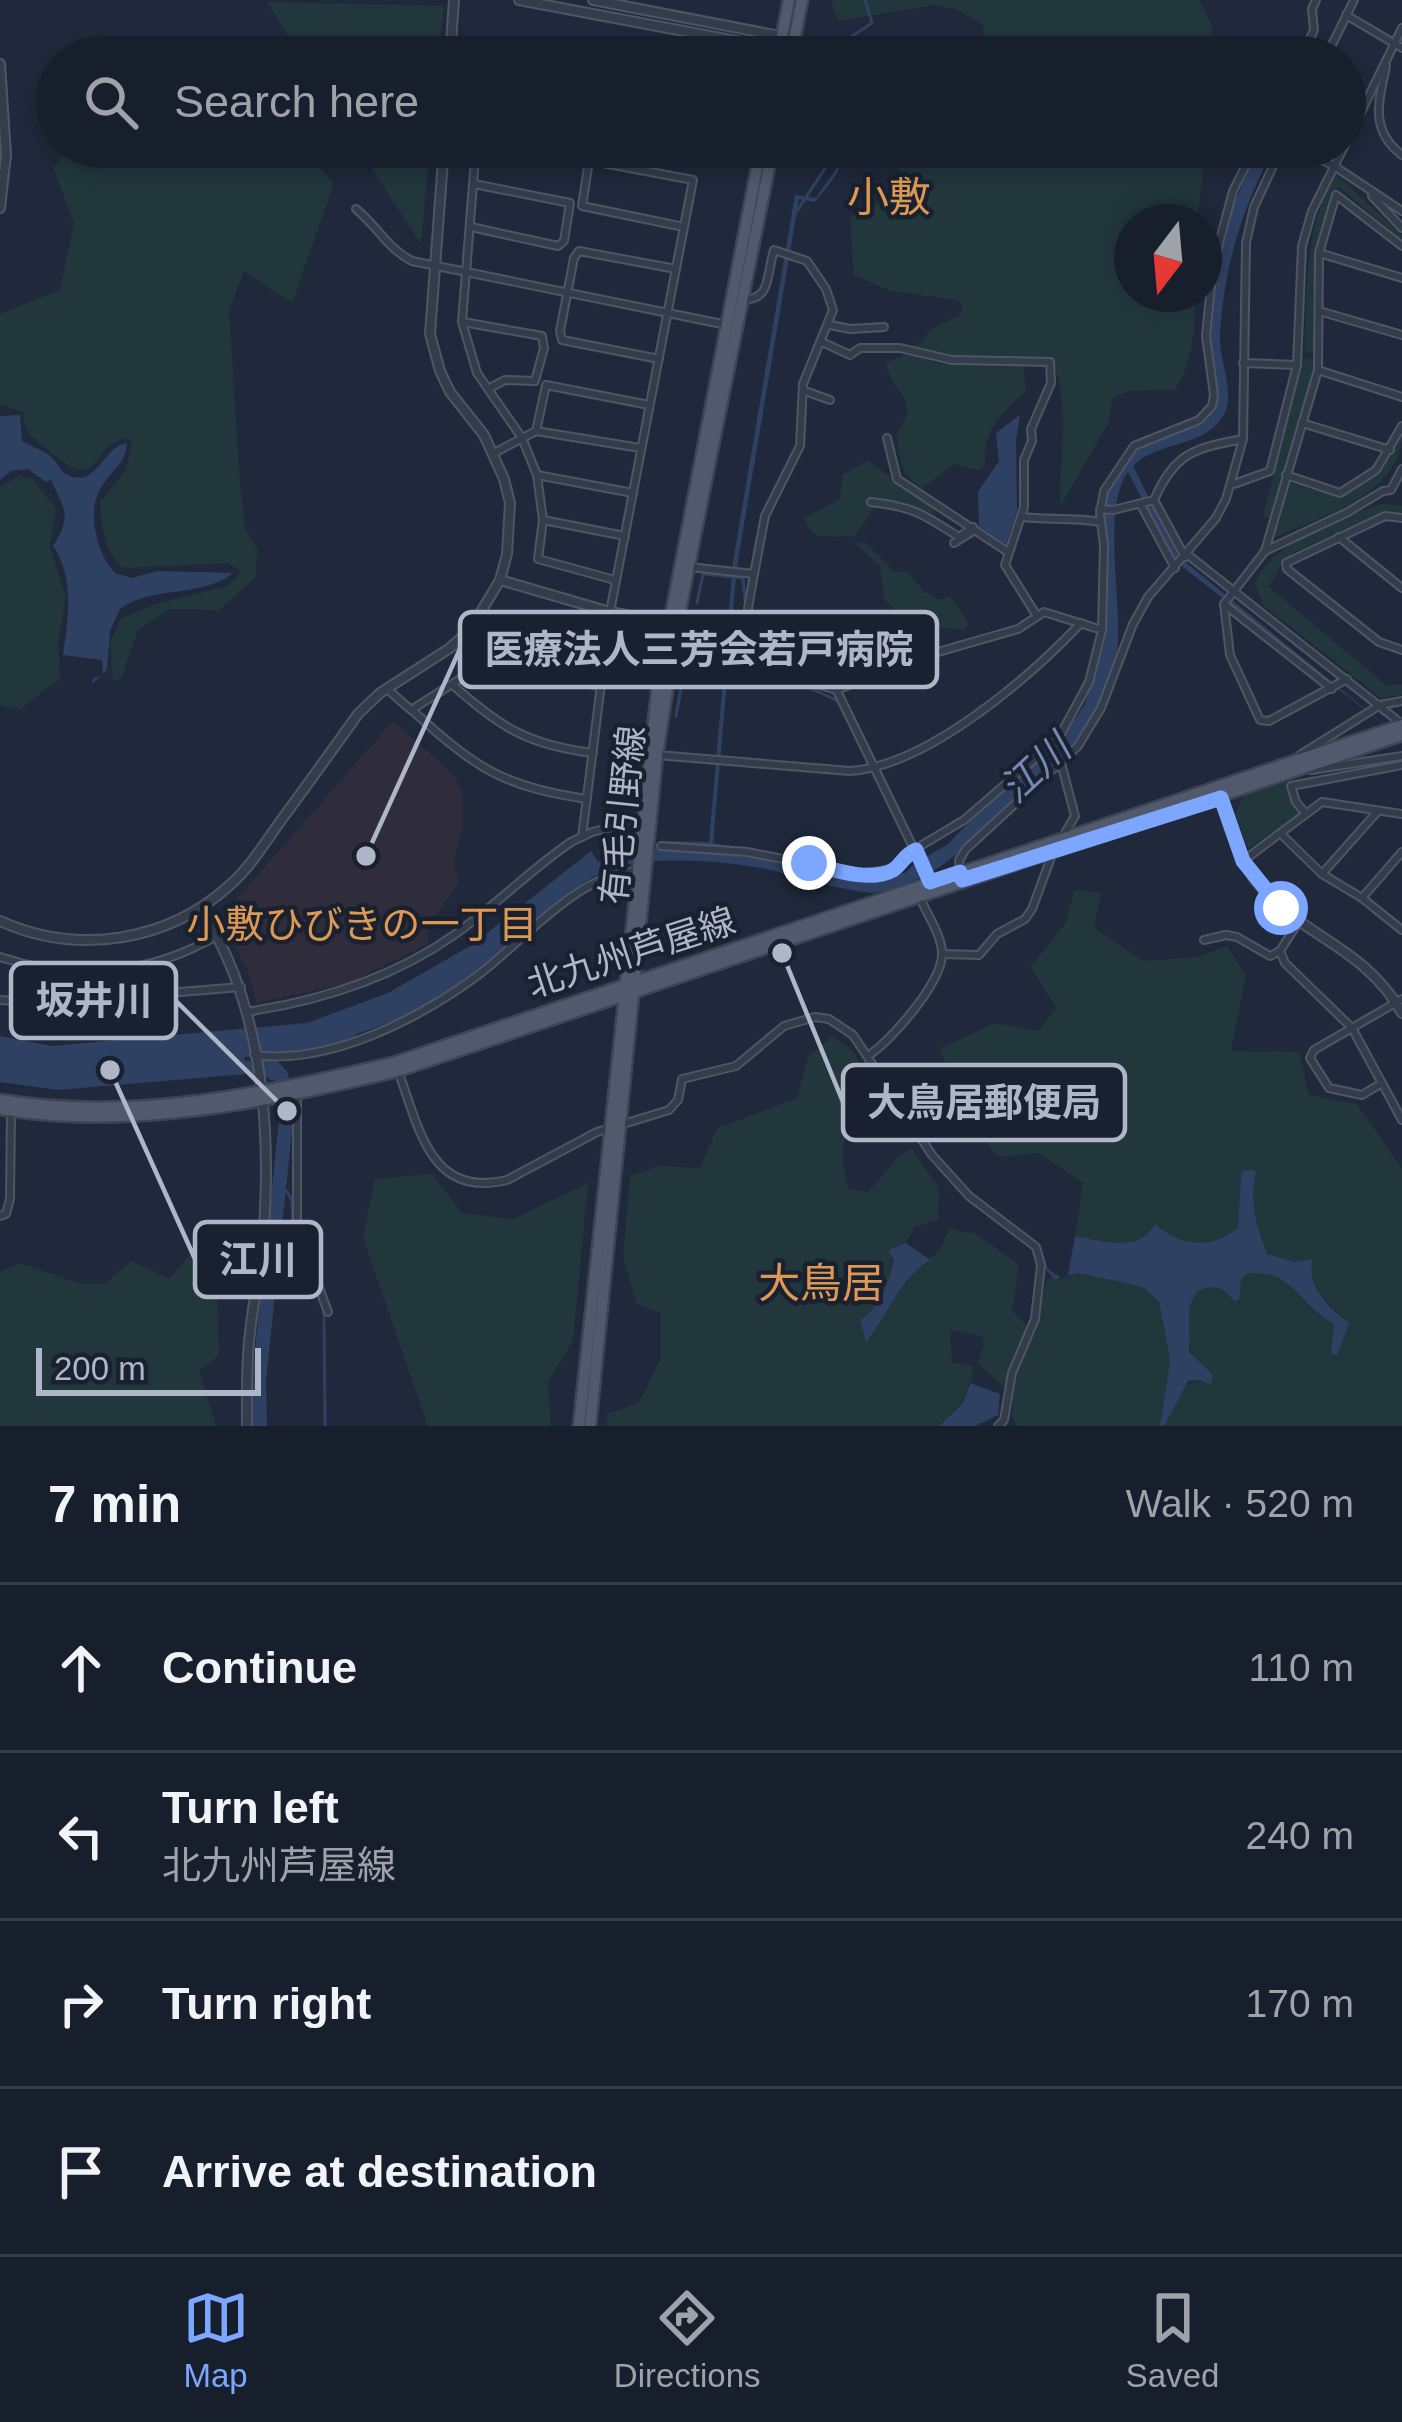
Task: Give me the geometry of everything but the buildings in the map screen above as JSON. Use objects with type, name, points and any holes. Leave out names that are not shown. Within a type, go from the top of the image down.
[{"type":"main road","points":[[782,34],[789,0]]},
{"type":"main road","points":[[790,36],[802,0]]},
{"type":"main road","name":"有毛引野線","points":[[646,822],[673,624],[689,567],[758,168]]},
{"type":"main road","name":"有毛引野線","points":[[579,1426],[640,867],[673,624],[728,325],[767,168]]},
{"type":"main road","name":"北九州芦屋線","points":[[298,1090],[919,896],[1061,839],[1277,777],[1392,735],[1402,725]]},
{"type":"main road","name":"北九州芦屋線","points":[[5,1105],[97,1117],[298,1090],[398,1071],[928,878],[961,876],[1053,851],[1219,793],[1292,761],[1392,735]]},
{"type":"main road","name":"有毛引野線","points":[[590,1426],[615,1126]]},
{"type":"street","points":[[451,36],[454,0]]},
{"type":"street","points":[[519,0],[700,36]]},
{"type":"street","points":[[592,0],[782,34]]},
{"type":"street","points":[[1311,36],[1316,0]]},
{"type":"street","points":[[1336,36],[1352,0]]},
{"type":"street","points":[[1346,16],[1402,48]]},
{"type":"street","points":[[1366,102],[1402,28]]},
{"type":"street","points":[[1390,51],[1376,113],[1388,144],[1402,154]]},
{"type":"street","points":[[0,64],[6,155],[0,208]]},
{"type":"street","points":[[0,921],[63,940],[106,940],[142,933],[201,909],[248,866],[358,714],[460,639],[488,604],[500,580],[510,531],[510,502],[494,453],[450,392],[434,352],[430,309],[443,168]]},
{"type":"street","points":[[475,168],[462,322],[471,357],[522,438],[537,475],[543,520],[538,559],[616,580]]},
{"type":"street","points":[[588,168],[582,206],[684,227]]},
{"type":"street","points":[[582,837],[610,612],[693,180],[627,168]]},
{"type":"street","points":[[661,846],[747,852],[860,874],[893,869],[907,854],[918,854],[964,820],[1001,783],[1058,739],[1089,682],[1102,629],[1100,508],[1104,491],[1127,452],[1155,435],[1199,420],[1212,406],[1205,336],[1213,266],[1233,191],[1245,168]]},
{"type":"street","points":[[961,876],[959,860],[967,849],[1078,746],[1101,708],[1148,597],[1216,518],[1232,484],[1243,439],[1246,243],[1254,207],[1272,168]]},
{"type":"street","points":[[1232,484],[1270,471],[1297,365],[1302,246],[1312,211],[1333,168]]},
{"type":"street","points":[[1337,168],[1402,212]]},
{"type":"street","points":[[471,227],[558,246],[564,241],[570,203],[474,184]]},
{"type":"street","points":[[1365,188],[1402,228]]},
{"type":"street","points":[[1347,680],[1269,721],[1261,720],[1230,656],[1224,604],[1265,551],[1318,370],[1319,253],[1336,195],[1402,246]]},
{"type":"street","points":[[356,209],[398,254],[412,262],[728,325]]},
{"type":"street","points":[[737,299],[756,300],[763,295],[774,250],[807,261],[826,289],[833,310],[804,391],[800,446],[765,516],[748,608],[752,628],[786,675],[837,690],[910,660],[1018,629],[1053,612],[1102,629]]},
{"type":"street","points":[[658,359],[562,340],[574,258],[579,251],[676,269]]},
{"type":"street","points":[[1319,253],[1402,278]]},
{"type":"street","points":[[1318,310],[1402,335]]},
{"type":"street","points":[[462,322],[542,336],[544,348],[535,381],[505,380],[488,389]]},
{"type":"street","points":[[830,325],[884,327]]},
{"type":"street","points":[[822,342],[850,356],[860,347],[888,347],[925,351],[952,361],[1049,362],[1051,383],[1031,429],[1020,517],[1006,572],[1037,616]]},
{"type":"street","points":[[1243,364],[1297,365]]},
{"type":"street","points":[[1318,370],[1402,397]]},
{"type":"street","points":[[536,431],[546,385],[650,405]]},
{"type":"street","points":[[804,391],[830,400]]},
{"type":"street","points":[[1302,423],[1390,450]]},
{"type":"street","points":[[1286,475],[1340,493],[1376,470],[1402,426]]},
{"type":"street","points":[[494,453],[536,431],[641,449]]},
{"type":"street","points":[[887,438],[898,479],[1008,552]]},
{"type":"street","points":[[1100,508],[1113,510],[1154,500],[1183,455],[1243,439]]},
{"type":"street","points":[[1391,490],[1402,469]]},
{"type":"street","points":[[537,475],[633,494]]},
{"type":"street","points":[[1265,551],[1383,491],[1402,497]]},
{"type":"street","points":[[1154,500],[1185,556],[1402,725]]},
{"type":"street","points":[[872,502],[908,507],[959,537],[974,528]]},
{"type":"street","points":[[1142,505],[1176,566]]},
{"type":"street","points":[[1402,518],[1385,516],[1286,563],[1379,642],[1398,649],[1402,636]]},
{"type":"street","points":[[1020,517],[1101,521]]},
{"type":"street","points":[[543,520],[625,536]]},
{"type":"street","points":[[954,543],[974,528]]},
{"type":"street","points":[[1339,537],[1402,588]]},
{"type":"street","points":[[689,567],[754,574]]},
{"type":"street","points":[[500,580],[610,612],[673,624]]},
{"type":"street","points":[[1224,604],[1332,689]]},
{"type":"street","points":[[411,710],[454,686],[490,655],[517,618],[606,645]]},
{"type":"street","points":[[657,755],[850,771],[877,769],[926,746],[1022,680],[1082,622]]},
{"type":"street","points":[[490,655],[601,687]]},
{"type":"street","points":[[454,686],[524,739],[593,753]]},
{"type":"street","points":[[386,689],[464,756],[497,777],[532,790],[587,799]]},
{"type":"street","points":[[837,690],[928,878]]},
{"type":"street","points":[[1292,761],[1380,705],[1402,701]]},
{"type":"street","points":[[1277,777],[1402,760]]},
{"type":"street","points":[[1306,814],[1291,786],[1402,760]]},
{"type":"street","points":[[1061,764],[1075,816],[1061,839]]},
{"type":"street","points":[[1219,793],[1243,861],[1258,883],[1299,921],[1342,947],[1375,976],[1399,1001],[1402,1013]]},
{"type":"street","points":[[1243,861],[1322,802],[1402,814]]},
{"type":"street","points":[[1322,874],[1378,811]]},
{"type":"street","points":[[246,1015],[302,1004],[418,956],[457,934],[555,853],[582,837],[646,822]]},
{"type":"street","points":[[1281,834],[1322,874],[1400,925]]},
{"type":"street","points":[[942,955],[979,955],[997,934],[1025,919],[1053,851]]},
{"type":"street","points":[[1362,898],[1402,852]]},
{"type":"street","points":[[254,1056],[312,1053],[411,1021],[478,975],[583,890],[615,871],[640,867]]},
{"type":"street","points":[[869,1055],[909,1017],[942,955],[919,896]]},
{"type":"street","points":[[201,909],[241,987],[266,1092],[262,1243],[247,1365],[247,1426]]},
{"type":"street","points":[[1204,940],[1226,935],[1270,956],[1280,952],[1299,921]]},
{"type":"street","points":[[0,956],[43,968],[92,972],[161,962],[218,935]]},
{"type":"street","points":[[1280,952],[1285,963],[1352,1028],[1402,1120]]},
{"type":"street","points":[[92,972],[94,999]]},
{"type":"street","points":[[0,1000],[45,1004],[241,987]]},
{"type":"street","points":[[1382,1083],[1362,1095],[1329,1088],[1310,1058],[1314,1050],[1399,1001]]},
{"type":"street","points":[[398,1071],[436,1164],[458,1177],[483,1183],[507,1180],[570,1144],[669,1110],[678,1100],[682,1079],[736,1066],[784,1026],[815,1017],[841,1024],[869,1055],[884,1086],[932,1155],[969,1196],[1036,1247],[1041,1265],[1035,1319],[1012,1373],[1004,1420],[998,1426]]},
{"type":"street","points":[[298,1090],[298,1228],[328,1312]]},
{"type":"street","points":[[0,1216],[6,1214],[10,1198],[5,1105]]},
{"type":"shaded area","points":[[393,721],[450,771],[462,789],[463,825],[454,864],[459,882],[427,929],[429,943],[349,983],[257,1003],[247,968],[219,919]]},
{"type":"green space","points":[[830,0],[1199,0],[1212,25],[1211,36],[985,36],[982,24],[956,9],[934,5],[838,21]]},
{"type":"green space","points":[[267,2],[444,6],[441,36],[288,36]]},
{"type":"green space","points":[[53,168],[320,168],[334,183],[292,303],[244,271],[229,310],[245,529],[258,550],[255,578],[219,610],[170,609],[138,630],[121,679],[113,681],[110,644],[120,619],[156,604],[228,586],[242,572],[228,563],[123,568],[107,545],[100,502],[126,470],[132,445],[128,438],[115,442],[94,465],[79,469],[34,438],[23,412],[0,404],[0,314],[60,290],[74,223]]},
{"type":"green space","points":[[371,168],[428,168],[421,244]]},
{"type":"green space","points":[[898,168],[1203,168],[1199,204],[1114,204],[1114,312],[1195,312],[1190,355],[1175,390],[1128,391],[1112,399],[1109,422],[1060,507],[1062,405],[1048,357],[952,356],[913,346],[923,342],[929,330],[961,315],[963,305],[957,300],[891,291],[854,275],[850,219],[862,206],[905,196]]},
{"type":"green space","points":[[1333,175],[1402,235],[1402,240],[1338,186],[1318,247],[1315,353],[1305,352],[1312,240]]},
{"type":"green space","points":[[910,352],[943,364],[1023,365],[1026,391],[996,423],[979,471],[954,464],[922,488],[905,472],[897,434],[906,404],[886,363]]},
{"type":"green space","points":[[1304,358],[1315,359],[1314,370],[1270,518],[1263,516]]},
{"type":"green space","points":[[1402,433],[1399,454],[1375,487],[1337,511],[1276,537],[1272,534],[1287,482],[1341,498],[1377,470]]},
{"type":"green space","points":[[868,461],[935,508],[935,514],[879,500],[855,536],[817,535],[805,518],[840,499],[843,474]]},
{"type":"green space","points":[[19,476],[32,479],[56,508],[50,547],[66,597],[58,640],[60,678],[20,709],[0,705],[0,487]]},
{"type":"green space","points":[[1385,503],[1402,506],[1402,514],[1378,514],[1293,553],[1269,587],[1386,685],[1402,685],[1402,695],[1381,698],[1263,605],[1255,584],[1262,570],[1291,544]]},
{"type":"green space","points":[[864,542],[894,572],[907,571],[924,592],[940,600],[950,596],[968,623],[965,630],[914,625],[904,619],[884,599],[880,566],[856,544]]},
{"type":"green space","points":[[1285,781],[1302,813],[1248,849],[1235,814],[1244,794]]},
{"type":"green space","points":[[1074,890],[1101,893],[1094,928],[1143,961],[1197,957],[1227,946],[1246,975],[1231,1051],[1299,1052],[1309,1095],[1357,1104],[1402,1169],[1402,1426],[1164,1426],[1185,1385],[1200,1380],[1187,1323],[1196,1291],[1219,1286],[1239,1300],[1246,1274],[1270,1274],[1284,1280],[1334,1325],[1334,1338],[1349,1324],[1317,1292],[1310,1266],[1267,1254],[1255,1213],[1256,1172],[1241,1176],[1238,1228],[1219,1239],[1186,1243],[1159,1226],[1129,1242],[1075,1236],[1083,1183],[1039,1153],[998,1157],[963,1113],[940,1049],[994,1023],[1039,1031],[1056,1008],[1031,967],[1066,922]]},
{"type":"green space","points":[[832,1036],[854,1052],[871,1086],[844,1146],[849,1189],[868,1192],[911,1148],[939,1188],[938,1220],[915,1226],[904,1246],[890,1249],[892,1268],[886,1289],[860,1320],[869,1340],[897,1294],[940,1250],[949,1229],[974,1233],[1019,1264],[1012,1311],[1035,1334],[1045,1284],[1051,1276],[1061,1280],[1078,1273],[1121,1282],[1144,1288],[1159,1303],[1170,1361],[1160,1426],[1017,1426],[1012,1416],[1013,1395],[978,1363],[982,1336],[950,1330],[952,1362],[974,1367],[963,1402],[939,1426],[606,1426],[607,1414],[639,1403],[661,1358],[661,1313],[637,1304],[623,1258],[630,1176],[660,1166],[700,1168],[717,1128],[797,1098],[808,1057]]},
{"type":"green space","points":[[432,1174],[462,1213],[513,1219],[588,1183],[573,1340],[548,1382],[551,1426],[428,1426],[363,1238],[375,1179]]},
{"type":"green space","points":[[206,1237],[216,1246],[219,1355],[199,1371],[216,1426],[0,1426],[0,1272],[20,1263],[78,1283],[105,1284],[131,1261],[169,1279]]},
{"type":"water","points":[[837,168],[815,202],[799,199],[737,566],[713,843],[866,869],[893,865],[865,871],[733,847],[713,845],[712,852],[870,878],[905,873],[947,845],[993,798],[1059,744],[1085,704],[1104,644],[1106,539],[1102,525],[1108,488],[1134,448],[1199,423],[1214,407],[1212,312],[1222,312],[1220,346],[1228,393],[1224,415],[1207,432],[1133,466],[1178,556],[1402,739],[1174,560],[1128,472],[1120,488],[1114,532],[1117,651],[1098,706],[1069,749],[1033,787],[933,871],[873,893],[733,864],[673,860],[620,866],[582,884],[474,975],[420,1008],[336,1040],[244,1057],[245,1061],[262,1060],[282,1067],[287,1078],[246,1074],[57,1090],[0,1082],[0,1036],[52,1046],[307,1023],[388,993],[472,945],[591,851],[598,862],[614,846],[710,852],[709,845],[662,841],[709,842],[733,562],[795,195],[816,198]]},
{"type":"water","points":[[1250,168],[1265,168],[1237,238],[1222,310],[1222,242]]},
{"type":"water","points":[[20,415],[22,441],[76,478],[85,477],[127,443],[120,463],[99,491],[94,511],[99,545],[115,573],[132,578],[158,571],[233,573],[207,586],[147,597],[120,609],[110,631],[103,674],[102,660],[63,655],[67,585],[53,546],[64,513],[51,480],[46,482],[28,469],[11,471],[0,480],[0,416]]},
{"type":"water","points":[[1020,415],[1017,511],[1006,544],[979,527],[978,492],[999,461],[996,433]]},
{"type":"water","points":[[1252,1170],[1256,1172],[1255,1213],[1267,1254],[1295,1262],[1312,1259],[1316,1288],[1349,1323],[1337,1356],[1331,1353],[1334,1325],[1275,1277],[1246,1274],[1239,1300],[1234,1301],[1218,1288],[1197,1291],[1189,1307],[1189,1352],[1212,1374],[1212,1381],[1188,1381],[1165,1425],[1160,1426],[1170,1361],[1159,1302],[1144,1288],[1078,1273],[1064,1277],[1075,1236],[1130,1242],[1155,1224],[1185,1241],[1206,1242],[1227,1235],[1238,1228],[1242,1171]]},
{"type":"water","points":[[906,1243],[930,1260],[902,1287],[866,1342],[860,1320],[873,1310],[886,1286],[894,1260],[888,1250]]},
{"type":"water","points":[[970,1383],[1000,1394],[998,1415],[975,1426],[939,1426],[963,1403]]},
{"type":"waterway","points":[[852,36],[872,23],[865,0]]},
{"type":"waterway","points":[[797,211],[825,168]]},
{"type":"waterway","points":[[697,603],[703,574],[743,578],[748,630],[774,669],[805,686]]},
{"type":"waterway","points":[[697,676],[797,686]]},
{"type":"waterway","points":[[676,716],[683,678]]},
{"type":"waterway","points":[[812,689],[838,701],[862,748]]},
{"type":"waterway","points":[[896,818],[910,848]]},
{"type":"waterway","name":"江川","points":[[283,1049],[349,1034]]},
{"type":"waterway","points":[[260,1426],[259,1380],[287,1111],[281,1075],[271,1065]]},
{"type":"waterway","points":[[279,1190],[287,1191],[292,1201],[293,1231],[324,1311],[325,1426]]},
{"type":"place","name":"医療法人三芳会若戸病院","points":[[366,856]]},
{"type":"place","name":"大鳥居郵便局","points":[[782,953]]},
{"type":"place","name":"江川","points":[[110,1070]]},
{"type":"place","name":"坂井川","points":[[287,1111]]},
{"type":"district","name":"小敷","points":[[889,197]]},
{"type":"district","name":"小敷ひびきの一丁目","points":[[362,924]]},
{"type":"district","name":"大鳥居","points":[[821,1283]]},
{"type":"route","points":[[809,863],[860,874],[884,872],[916,850],[930,882],[960,872],[962,880],[1221,798],[1243,861],[1281,908]]}]
